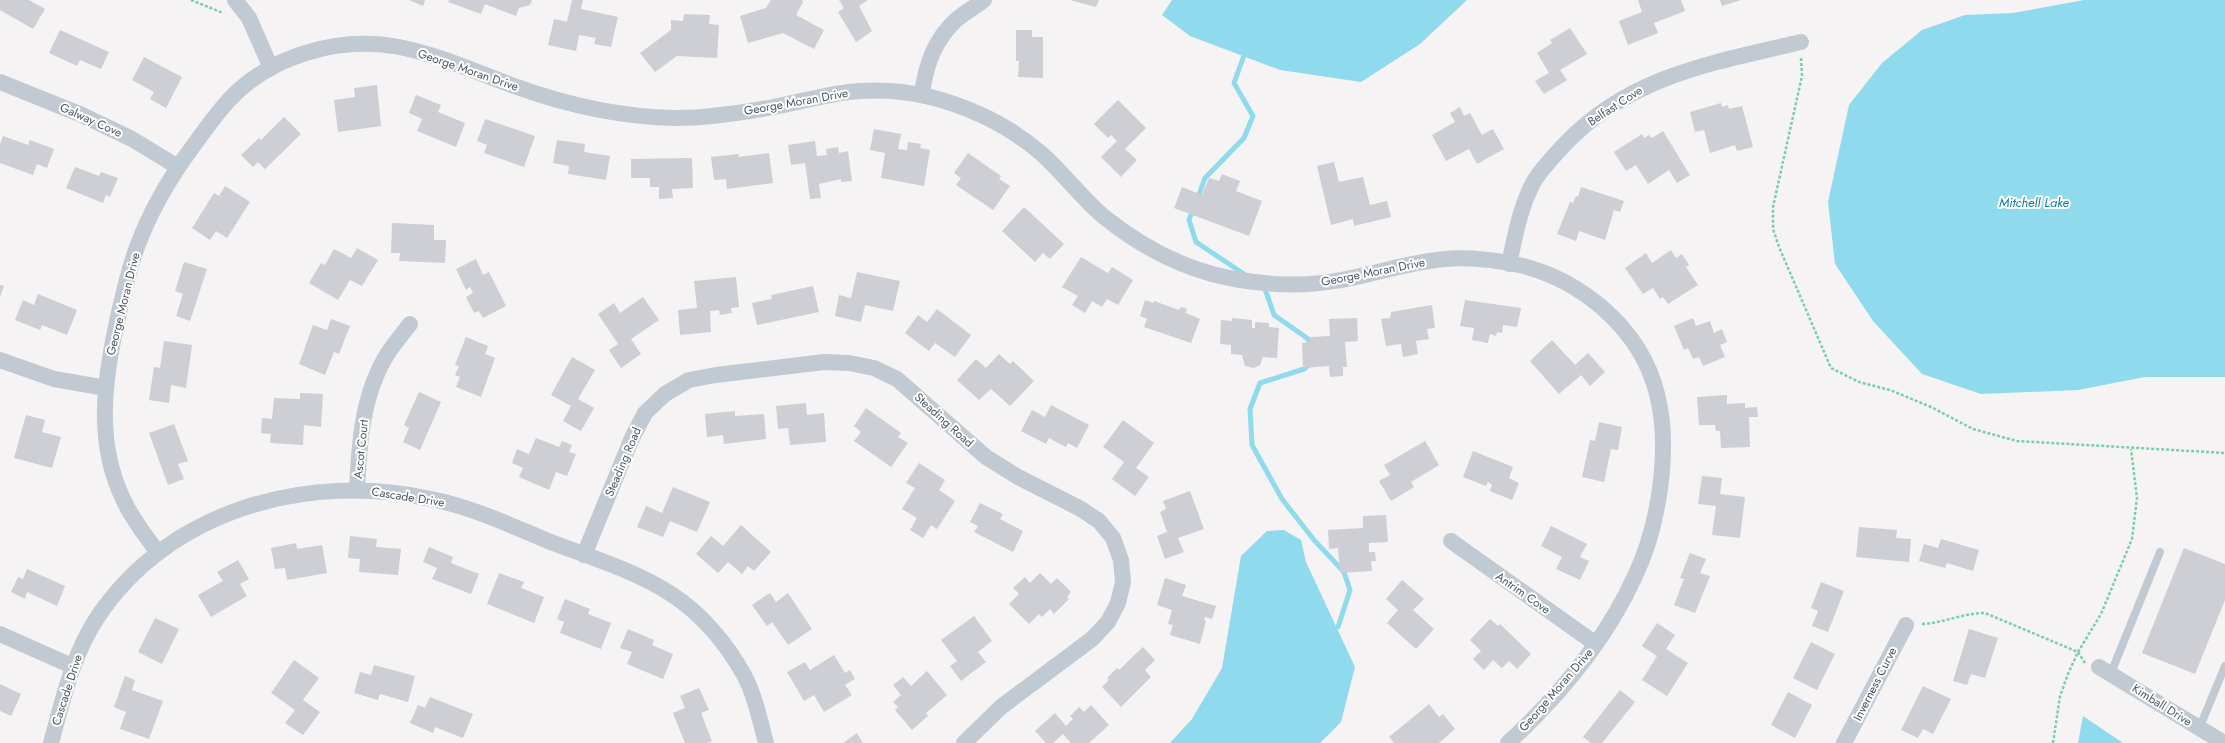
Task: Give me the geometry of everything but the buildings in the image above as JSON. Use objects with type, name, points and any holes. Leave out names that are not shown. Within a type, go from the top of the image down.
[{"type":"street","points":[[235,0],[249,18],[271,68]]},
{"type":"street","points":[[922,95],[924,74],[932,53],[943,33],[957,19],[984,0]]},
{"type":"street","name":"Belfast Cove","points":[[1509,264],[1519,217],[1534,181],[1549,161],[1579,129],[1614,104],[1654,82],[1696,67],[1801,42]]},
{"type":"street","name":"George Moran Drive","points":[[158,553],[125,505],[112,471],[105,437],[108,368],[123,295],[136,249],[156,204],[178,167],[233,95],[271,68],[292,57],[326,48],[361,44],[396,46],[431,55],[525,90],[574,105],[625,114],[675,118],[727,114],[777,106],[826,95],[864,90],[904,92],[922,95],[979,114],[1014,133],[1045,157],[1101,214],[1135,239],[1172,259],[1211,273],[1252,282],[1328,283],[1444,259],[1478,259],[1509,264],[1545,273],[1577,288],[1604,309],[1626,332],[1641,356],[1657,392],[1662,426],[1661,476],[1653,526],[1637,572],[1614,617],[1596,644],[1576,671],[1532,721],[1508,743]]},
{"type":"street","name":"Galway Cove","points":[[0,82],[82,115],[132,139],[178,167]]},
{"type":"street","name":"Ascot Court","points":[[357,490],[362,423],[372,387],[387,354],[410,324]]},
{"type":"street","points":[[0,360],[54,379],[106,388]]},
{"type":"street","name":"Steading Road","points":[[584,555],[632,438],[645,413],[665,394],[689,380],[716,375],[824,362],[849,363],[874,368],[897,379],[986,457],[1018,477],[1081,509],[1099,521],[1113,538],[1121,560],[1123,582],[1118,603],[1108,622],[1092,639],[1001,707],[964,743]]},
{"type":"street","name":"Cascade Drive","points":[[50,743],[72,666],[97,618],[121,587],[158,553],[191,531],[242,508],[289,495],[336,490],[357,490],[384,491],[432,499],[478,512],[639,577],[671,594],[700,617],[725,645],[745,676],[766,743]]},
{"type":"street","name":"Antrim Cove","points":[[1451,541],[1596,644]]},
{"type":"street","name":"Inverness Curve","points":[[1844,743],[1906,625]]},
{"type":"street","points":[[0,634],[72,666]]},
{"type":"street","name":"Kimball Drive","points":[[2105,670],[2224,743]]},
{"type":"lane","points":[[2105,670],[2160,552]]},
{"type":"lane","points":[[2199,729],[2225,666]]},
{"type":"path","points":[[191,0],[227,14]]},
{"type":"path","points":[[1801,42],[1802,76],[1777,185],[1773,207],[1773,229],[1779,247],[1830,368],[1859,382],[1890,390],[1931,406],[1973,429],[2017,441],[2131,449],[2225,453]]},
{"type":"path","points":[[2053,743],[2060,696],[2078,652],[2101,614],[2132,538],[2137,498],[2131,449]]},
{"type":"path","points":[[1906,625],[1936,623],[1975,613],[1985,613],[2078,652],[2082,662],[2093,668],[2105,670]]},
{"type":"water","points":[[1172,0],[1467,0],[1420,44],[1361,82],[1280,70],[1190,36],[1162,15]]},
{"type":"water","name":"Mitchell Lake","points":[[2084,0],[2225,0],[2225,377],[2145,377],[2078,390],[1981,394],[1922,374],[1873,321],[1835,264],[1828,202],[1849,105],[1882,63],[1922,30],[1965,15],[2013,13]]},
{"type":"water","points":[[1284,530],[1301,540],[1306,562],[1355,667],[1341,722],[1320,743],[1170,743],[1192,719],[1222,668],[1241,556],[1267,531]]},
{"type":"water","points":[[2083,716],[2123,743],[2078,743]]},
{"type":"waterway","points":[[1197,200],[1205,178],[1244,138],[1253,116],[1234,83],[1246,50]]},
{"type":"waterway","points":[[1193,209],[1189,220],[1196,242],[1247,276]]},
{"type":"waterway","points":[[1262,286],[1265,289],[1274,315],[1307,338],[1314,348]]},
{"type":"waterway","points":[[1310,364],[1304,369],[1260,383],[1250,409],[1252,445],[1282,499],[1314,540],[1344,572],[1350,590],[1338,627]]}]
